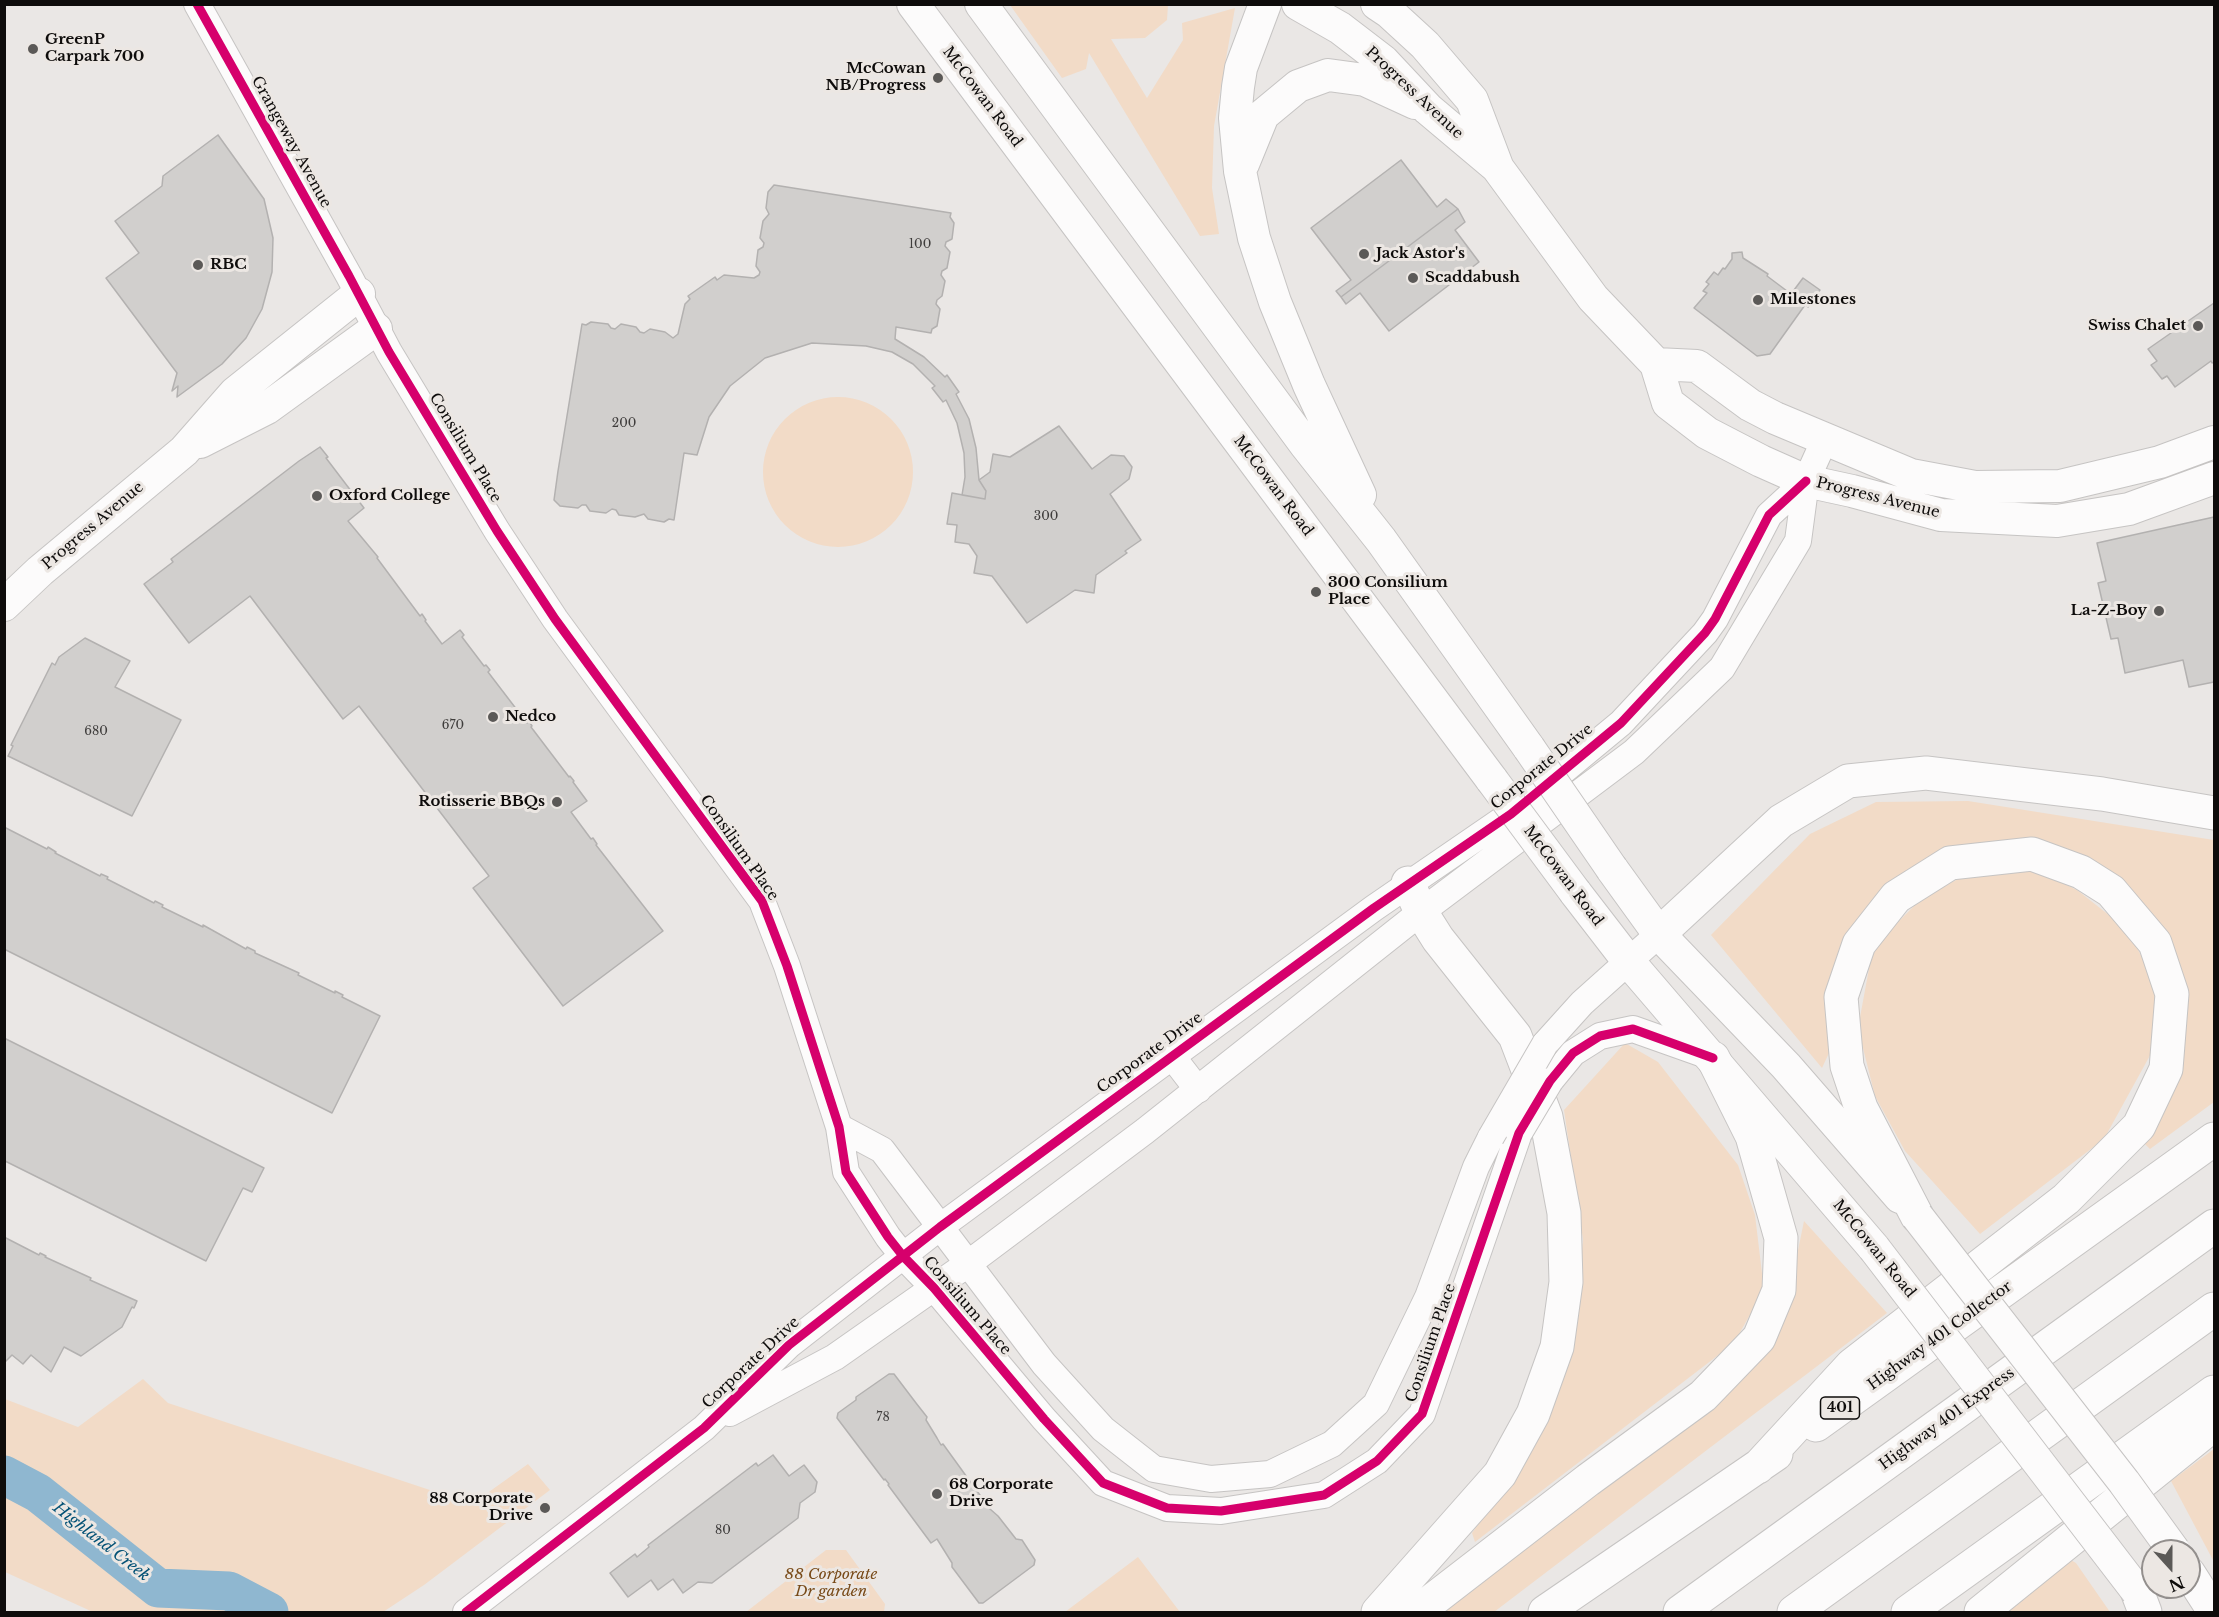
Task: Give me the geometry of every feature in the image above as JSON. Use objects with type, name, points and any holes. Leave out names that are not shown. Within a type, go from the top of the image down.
[{"type":"highway","points":[[1659,934],[1781,821],[1848,781],[1926,772],[2102,794],[2214,813]]},
{"type":"highway","points":[[1758,1467],[1852,1365],[2066,1199],[2139,1126],[2166,1069],[2172,994],[2155,943],[2110,891],[2081,872],[2032,854],[1950,863],[1896,897],[1859,944],[1841,997],[1847,1066],[1861,1108],[1917,1216]]},
{"type":"highway","points":[[1378,1612],[1500,1474],[1533,1414],[1557,1347],[1566,1282],[1564,1213],[1546,1117],[1515,1036],[1438,939],[1414,897]]},
{"type":"highway","points":[[1417,1612],[1588,1480],[1703,1396],[1759,1338],[1779,1290],[1781,1238],[1752,1136],[1713,1058]]},
{"type":"highway","name":"Highway 401 Collector","points":[[1545,1612],[1758,1467],[2214,1139]]},
{"type":"highway","name":"Highway 401 Express","points":[[1680,1612],[2214,1226]]},
{"type":"highway","points":[[1794,1612],[2214,1310]]},
{"type":"highway","points":[[1908,1612],[2214,1392]]},
{"type":"highway","points":[[1981,1612],[2214,1424]]},
{"type":"main road","name":"McCowan Road","points":[[913,4],[1575,892],[1629,962],[1874,1248],[2144,1605]]},
{"type":"main road","points":[[981,4],[1305,444],[1381,540],[1659,934],[1786,1066],[1917,1216],[2124,1482],[2165,1539]]},
{"type":"main road","points":[[1265,4],[1241,68],[1235,118],[1240,171],[1254,238],[1275,302],[1309,385],[1381,540]]},
{"type":"main road","name":"Progress Avenue","points":[[1298,4],[1340,28],[1383,61],[1428,109],[1497,167],[1593,298],[1656,364],[1668,403],[1707,433],[1761,461],[1806,481],[1941,515],[2057,521],[2129,509],[2214,478]]},
{"type":"main road","name":"Progress Avenue","points":[[1377,4],[1425,45],[1472,100],[1497,167]]},
{"type":"main road","points":[[1240,171],[1263,115],[1298,86],[1328,75],[1365,80],[1428,109]]},
{"type":"main road","name":"Progress Avenue","points":[[4,605],[40,571],[184,451],[235,393],[359,294]]},
{"type":"main road","name":"Progress Avenue","points":[[184,451],[267,408],[376,329]]},
{"type":"main road","name":"Progress Avenue","points":[[1656,364],[1697,366],[1750,405],[1825,439],[1911,475],[1975,488],[2060,486],[2160,462],[2214,442]]},
{"type":"main road","points":[[2201,1592],[2214,1612]]},
{"type":"street","name":"Grangeway Avenue","points":[[197,4],[359,294]]},
{"type":"street","name":"Consilium Place","points":[[359,294],[376,329],[497,531],[555,619],[762,901],[787,966],[839,1128],[846,1172],[903,1256],[934,1288],[1044,1419],[1103,1483],[1167,1508],[1221,1511],[1324,1495],[1377,1461],[1422,1414],[1519,1133],[1550,1081],[1573,1053],[1600,1036],[1633,1029],[1713,1058]]},
{"type":"street","name":"Corporate Drive","points":[[466,1612],[704,1428],[789,1345],[940,1227],[1172,1055],[1634,752],[1722,668],[1798,541],[1806,481],[1825,439]]},
{"type":"street","name":"Corporate Drive","points":[[704,1428],[835,1358],[969,1263],[1198,1090],[1414,897],[1621,723],[1705,633],[1715,619],[1769,515],[1806,481]]},
{"type":"street","name":"Consilium Place","points":[[839,1128],[882,1150],[1052,1372],[1103,1429],[1154,1469],[1211,1479],[1270,1474],[1332,1444],[1376,1404],[1428,1297],[1476,1167],[1545,1044],[1582,1003],[1659,934]]},
{"type":"street","points":[[1172,1055],[1198,1090]]},
{"type":"green space","points":[[1010,5],[1168,5],[1167,20],[1145,38],[1111,39],[1147,98],[1183,40],[1182,23],[1235,8],[1214,126],[1212,188],[1219,234],[1200,236],[1089,53],[1086,69],[1062,78]]},
{"type":"green space","points":[[838,397],[853,398],[867,403],[891,419],[907,443],[912,457],[912,487],[907,501],[891,525],[867,541],[853,546],[838,547],[823,546],[809,541],[785,525],[769,501],[764,487],[763,472],[764,457],[769,443],[785,419],[809,403],[823,398]]},
{"type":"green space","points":[[1968,801],[2214,840],[2214,1102],[2150,1149],[2140,1139],[2177,1083],[2134,895],[1962,849],[1844,942],[1829,1053],[1822,1068],[1711,935],[1810,834],[1876,802]]},
{"type":"green space","points":[[2033,868],[2077,890],[2128,930],[2157,987],[2153,1050],[2104,1139],[1980,1234],[1905,1151],[1875,1096],[1858,1028],[1873,947],[1921,899],[1971,872]]},
{"type":"green space","points":[[1625,1043],[1658,1062],[1738,1165],[1755,1215],[1764,1290],[1734,1343],[1475,1542],[1472,1533],[1529,1452],[1571,1351],[1583,1240],[1564,1110]]},
{"type":"green space","points":[[1804,1221],[1887,1313],[1494,1612],[1437,1612],[1710,1407],[1757,1365],[1784,1319]]},
{"type":"green space","points":[[143,1379],[168,1403],[472,1504],[528,1464],[550,1490],[424,1585],[383,1612],[93,1612],[5,1572],[5,1399],[78,1427]]},
{"type":"green space","points":[[2214,1449],[2214,1562],[2171,1481]]},
{"type":"green space","name":"88 Corporate Dr garden","points":[[826,1550],[846,1550],[885,1604],[884,1612],[746,1612]]},
{"type":"green space","points":[[1138,1557],[1180,1612],[1065,1612]]},
{"type":"green space","points":[[2067,1558],[2076,1563],[2110,1612],[2008,1612]]},
{"type":"building","name":"RBC","points":[[218,135],[264,199],[273,238],[272,272],[262,309],[246,338],[222,364],[177,397],[178,386],[172,391],[177,373],[106,278],[139,253],[115,221],[162,186],[163,176]]},
{"type":"building","name":"Jack Astor's","points":[[1401,160],[1437,207],[1446,199],[1458,209],[1341,297],[1336,291],[1351,280],[1311,228]]},
{"type":"building","points":[[774,185],[951,213],[950,217],[954,223],[952,239],[946,242],[945,246],[950,252],[947,268],[942,271],[941,275],[945,281],[942,296],[936,304],[940,309],[937,326],[932,329],[931,333],[896,327],[895,339],[924,357],[945,377],[947,375],[959,392],[956,394],[969,419],[976,448],[979,480],[986,491],[985,499],[962,495],[965,477],[964,453],[957,423],[946,400],[943,402],[932,388],[935,386],[913,364],[892,352],[866,346],[812,343],[765,358],[730,386],[709,417],[697,455],[684,453],[674,520],[669,519],[664,522],[648,519],[644,514],[635,517],[619,515],[616,510],[612,509],[606,513],[590,511],[586,505],[578,508],[560,506],[554,500],[582,324],[586,325],[591,322],[608,324],[615,329],[621,324],[636,327],[644,333],[650,329],[665,332],[673,338],[678,334],[685,304],[690,299],[688,296],[715,277],[717,280],[724,275],[754,278],[759,275],[760,272],[756,266],[758,250],[763,247],[764,243],[760,238],[763,221],[769,214],[766,208],[768,192]]},
{"type":"building","name":"Scaddabush","points":[[1458,209],[1465,222],[1455,230],[1479,262],[1389,331],[1360,293],[1346,304],[1341,297]]},
{"type":"building","name":"Milestones","points":[[1742,252],[1743,258],[1768,274],[1767,276],[1791,294],[1803,278],[1820,290],[1808,307],[1805,305],[1770,354],[1757,356],[1694,308],[1707,293],[1703,291],[1709,284],[1706,282],[1714,272],[1718,275],[1723,268],[1725,269],[1732,259],[1732,253]]},
{"type":"building","name":"Swiss Chalet","points":[[2214,303],[2214,362],[2211,361],[2175,387],[2167,376],[2162,379],[2151,365],[2157,361],[2148,349]]},
{"type":"building","points":[[1059,426],[1092,469],[1111,455],[1124,456],[1132,467],[1129,479],[1110,494],[1141,540],[1096,575],[1094,593],[1075,590],[1027,623],[992,576],[974,573],[977,556],[969,544],[955,542],[957,525],[947,524],[952,493],[985,499],[986,491],[979,480],[990,472],[993,454],[1010,457]]},
{"type":"building","points":[[320,447],[364,508],[348,521],[378,557],[420,616],[422,614],[442,644],[460,630],[464,635],[462,637],[484,666],[486,665],[490,670],[488,672],[527,723],[529,721],[531,727],[587,801],[571,812],[663,931],[563,1006],[473,888],[489,876],[359,706],[343,719],[250,596],[189,643],[144,584],[173,562],[171,559]]},
{"type":"building","name":"La-Z-Boy","points":[[2214,517],[2214,682],[2189,687],[2183,660],[2125,673],[2118,638],[2111,639],[2098,583],[2106,581],[2097,543]]},
{"type":"building","points":[[85,638],[130,661],[115,687],[181,720],[132,816],[8,756],[13,746],[11,745],[52,663],[55,665],[59,657]]},
{"type":"building","points":[[4,827],[47,849],[48,847],[55,853],[100,876],[101,874],[108,877],[107,879],[203,927],[203,925],[246,949],[247,947],[299,973],[298,975],[343,995],[342,997],[380,1016],[332,1113],[4,949]]},
{"type":"building","points":[[4,1038],[264,1168],[252,1192],[243,1188],[206,1261],[5,1161]]},
{"type":"building","points":[[4,1237],[137,1301],[122,1327],[81,1356],[64,1347],[51,1372],[31,1355],[23,1364],[12,1355],[4,1363]]},
{"type":"building","name":"68 Corporate Drive","points":[[889,1374],[894,1374],[927,1417],[926,1420],[941,1445],[943,1444],[990,1509],[1016,1539],[1022,1540],[1035,1560],[1034,1565],[983,1603],[979,1603],[952,1567],[952,1563],[937,1539],[931,1543],[889,1484],[837,1418],[838,1413],[856,1400],[856,1397]]},
{"type":"building","points":[[773,1455],[789,1476],[804,1465],[817,1482],[815,1492],[800,1503],[798,1518],[712,1583],[698,1582],[683,1593],[673,1579],[658,1590],[651,1580],[628,1597],[610,1573],[635,1554],[637,1557],[649,1547],[648,1545],[756,1463],[758,1466]]},
{"type":"waterway","name":"Highland Creek","points":[[4,1475],[38,1493],[158,1588],[229,1591],[269,1612]]},
{"type":"cycle path","points":[[197,4],[389,352],[497,531],[555,619],[762,901],[787,966],[839,1127],[846,1172],[903,1256],[934,1288],[1044,1419],[1103,1483],[1167,1508],[1221,1511],[1324,1495],[1377,1461],[1422,1414],[1519,1133],[1550,1081],[1573,1053],[1600,1036],[1633,1029],[1713,1058]]},
{"type":"cycle path","points":[[466,1612],[704,1428],[789,1345],[940,1227],[1374,908],[1511,814],[1621,723],[1705,633],[1715,619],[1769,515],[1806,481]]},
{"type":"place","name":"GreenP Carpark 700","points":[[33,49]]},
{"type":"place","name":"McCowan NB/Progress","points":[[938,78]]},
{"type":"place","name":"Jack Astor's","points":[[1364,254]]},
{"type":"place","name":"RBC","points":[[198,265]]},
{"type":"place","name":"Scaddabush","points":[[1413,278]]},
{"type":"place","name":"Milestones","points":[[1758,300]]},
{"type":"place","name":"Swiss Chalet","points":[[2198,326]]},
{"type":"place","name":"Oxford College","points":[[317,496]]},
{"type":"place","name":"300 Consilium Place","points":[[1316,592]]},
{"type":"place","name":"La-Z-Boy","points":[[2159,611]]},
{"type":"place","name":"Nedco","points":[[493,717]]},
{"type":"place","name":"Rotisserie BBQs","points":[[557,802]]},
{"type":"place","name":"68 Corporate Drive","points":[[937,1494]]},
{"type":"place","name":"88 Corporate Drive","points":[[545,1508]]}]
